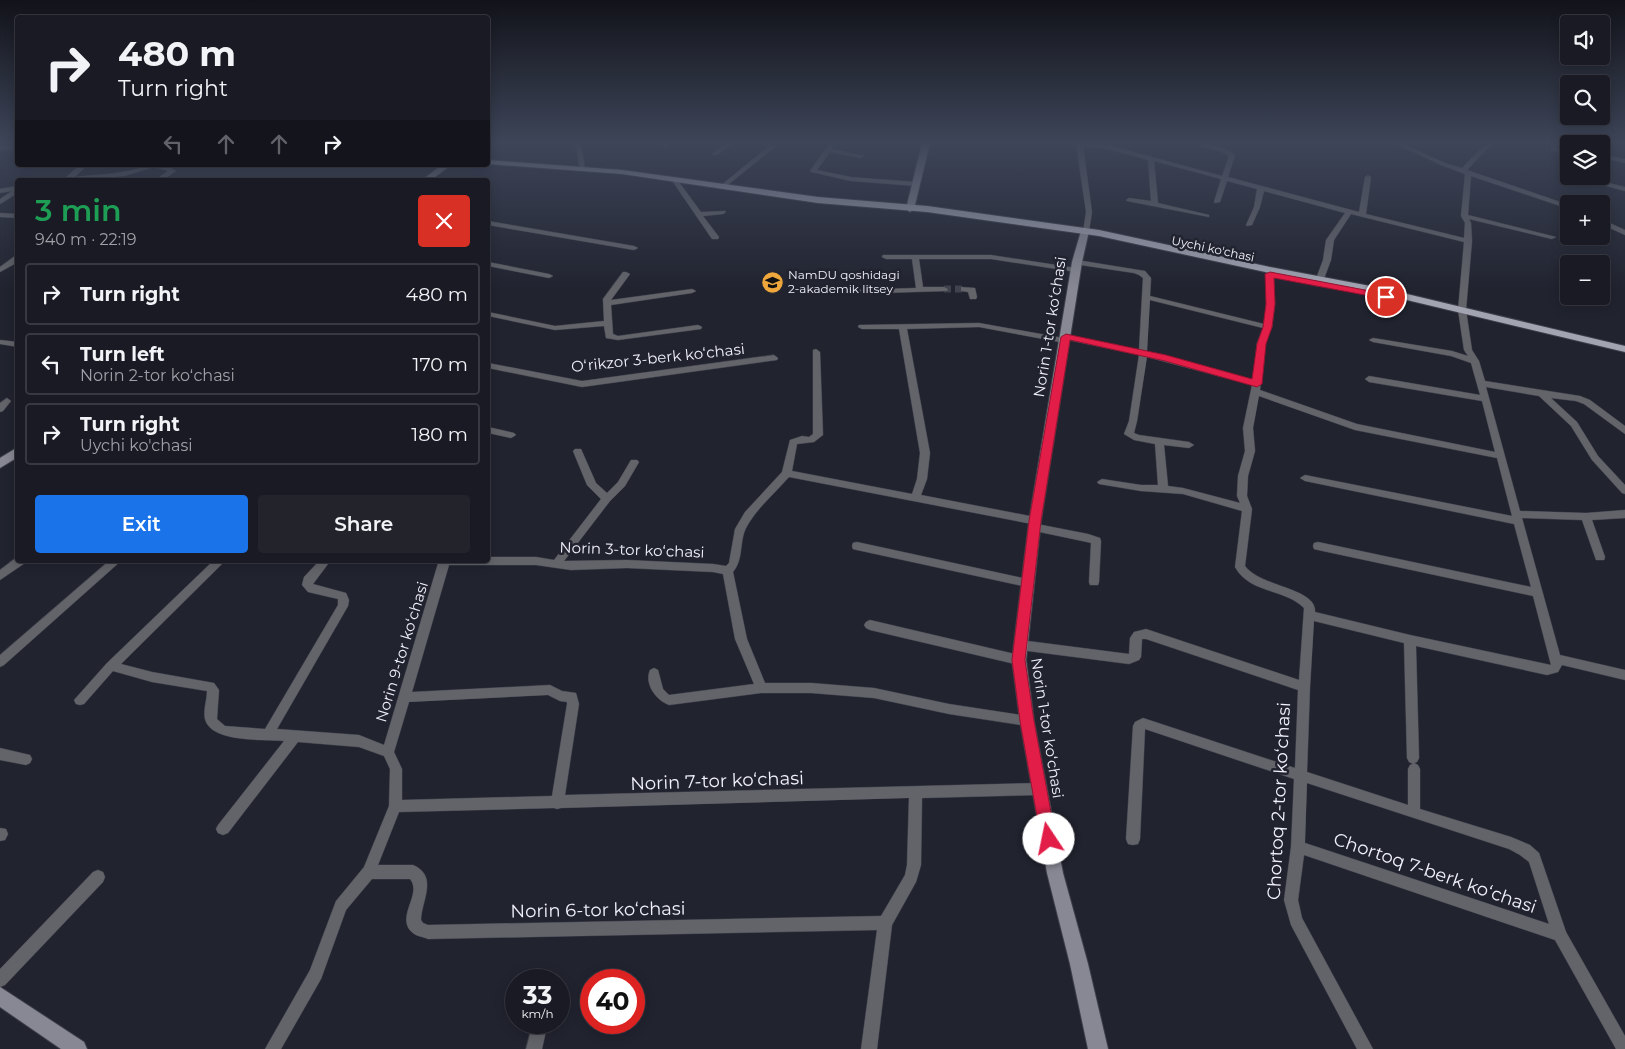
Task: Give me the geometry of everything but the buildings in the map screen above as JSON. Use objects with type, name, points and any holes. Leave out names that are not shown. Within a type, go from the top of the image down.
[{"type":"main road","name":"Uychi ko'chasi","points":[[764,192],[910,209],[925,214],[1084,232],[1319,282],[1386,292],[1625,353]]},
{"type":"main road","name":"Uychi ko'chasi","points":[[1462,312],[1625,349]]},
{"type":"street","points":[[0,202],[14,192]]},
{"type":"street","points":[[683,192],[715,237]]},
{"type":"street","points":[[910,209],[914,192]]},
{"type":"street","points":[[1084,232],[1088,212],[1085,192]]},
{"type":"street","points":[[1154,192],[1155,204]]},
{"type":"street","points":[[1217,202],[1219,192]]},
{"type":"street","points":[[1249,225],[1257,207],[1260,192]]},
{"type":"street","points":[[1278,192],[1349,212],[1468,241]]},
{"type":"street","points":[[1362,215],[1366,192]]},
{"type":"street","points":[[1270,272],[1271,304],[1268,327],[1261,344],[1256,387],[1248,428],[1250,451],[1244,476],[1242,496],[1247,509],[1240,568],[1242,572],[1253,580],[1302,599],[1310,607],[1310,615],[1410,640],[1547,670],[1554,669],[1557,664],[1539,593],[1475,361],[1468,350],[1462,312],[1468,241],[1468,223],[1464,216],[1465,192]]},
{"type":"street","points":[[1524,192],[1560,204]]},
{"type":"street","points":[[1129,200],[1207,216]]},
{"type":"street","points":[[698,214],[723,212]]},
{"type":"street","points":[[1319,282],[1327,260],[1330,240],[1349,212]]},
{"type":"street","points":[[0,215],[15,216]]},
{"type":"street","points":[[1464,216],[1552,238]]},
{"type":"street","points":[[490,223],[634,248]]},
{"type":"street","points":[[1610,226],[1625,233]]},
{"type":"street","name":"Norin 1-tor koʻchasi","points":[[1084,232],[1076,266],[1035,524],[1019,660],[1027,721],[1055,873],[1079,964],[1098,1049]]},
{"type":"street","points":[[886,257],[991,257],[1142,273],[1146,278],[1142,354],[1130,434],[1137,438],[1189,446]]},
{"type":"street","points":[[914,257],[920,290]]},
{"type":"street","points":[[0,270],[15,260]]},
{"type":"street","points":[[490,264],[550,276]]},
{"type":"street","points":[[626,274],[608,296],[606,303],[610,336],[614,338],[698,327]]},
{"type":"street","points":[[852,292],[944,289]]},
{"type":"street","points":[[964,289],[972,290],[973,297]]},
{"type":"street","points":[[606,303],[692,291]]},
{"type":"street","points":[[1146,297],[1268,327]]},
{"type":"street","points":[[490,314],[555,328],[608,323]]},
{"type":"street","points":[[862,327],[988,326],[1142,354],[1256,387],[1354,427],[1500,456]]},
{"type":"street","points":[[903,327],[925,452],[922,479],[916,497]]},
{"type":"street","points":[[1373,340],[1452,354],[1475,361]]},
{"type":"street","points":[[0,342],[15,344]]},
{"type":"street","points":[[761,688],[741,639],[728,572],[734,564],[738,537],[744,522],[787,473],[794,442],[802,439],[811,440],[818,435],[816,352]]},
{"type":"street","name":"Oʻrikzor 3-berk koʻchasi","points":[[490,366],[582,384],[774,358]]},
{"type":"street","points":[[1369,378],[1485,399]]},
{"type":"street","points":[[1481,383],[1582,400],[1625,431]]},
{"type":"street","points":[[1542,394],[1574,424],[1595,458],[1625,491]]},
{"type":"street","points":[[0,409],[8,401]]},
{"type":"street","points":[[490,430],[511,435]]},
{"type":"street","points":[[1159,441],[1163,489]]},
{"type":"street","points":[[578,451],[592,486],[607,498]]},
{"type":"street","points":[[0,464],[15,453]]},
{"type":"street","points":[[557,563],[607,498],[622,484],[634,462]]},
{"type":"street","points":[[787,473],[916,497],[1088,538],[1096,541],[1094,582]]},
{"type":"street","points":[[1305,478],[1518,518],[1625,514]]},
{"type":"street","points":[[1102,482],[1141,488],[1182,491],[1247,509]]},
{"type":"street","points":[[1586,516],[1600,557]]},
{"type":"street","points":[[857,546],[1027,583]]},
{"type":"street","points":[[1318,546],[1539,593]]},
{"type":"street","name":"Norin 3-tor koʻchasi","points":[[490,562],[557,563],[571,566],[627,564],[695,567],[728,572]]},
{"type":"street","points":[[0,576],[17,563]]},
{"type":"street","points":[[0,662],[114,563]]},
{"type":"street","points":[[80,700],[111,666],[218,563]]},
{"type":"street","points":[[268,734],[343,606],[344,600],[342,596],[312,589],[307,586],[308,580],[323,563]]},
{"type":"street","name":"Norin 9-tor koʻchasi","points":[[388,752],[443,563]]},
{"type":"street","points":[[0,566],[11,568]]},
{"type":"street","name":"Chortoq 2-tor koʻchasi","points":[[1310,615],[1304,687],[1298,846],[1291,900],[1293,911],[1365,1049]]},
{"type":"street","points":[[870,625],[1019,660]]},
{"type":"street","name":"Chortoq 2-tor koʻchasi","points":[[1020,645],[1129,660],[1134,657],[1136,638],[1138,635],[1146,634],[1304,687]]},
{"type":"street","points":[[1410,640],[1414,812]]},
{"type":"street","points":[[1556,659],[1625,676]]},
{"type":"street","points":[[111,666],[152,677],[210,687],[213,690],[210,718],[216,728],[224,731],[359,741],[388,752],[396,769],[395,806],[369,872],[342,906],[326,953],[316,974],[273,1049]]},
{"type":"street","points":[[654,673],[658,692],[662,697],[669,700],[761,688],[811,688],[874,693],[949,709],[1027,721]]},
{"type":"street","points":[[405,697],[550,690],[560,696],[572,696],[573,704],[557,803]]},
{"type":"street","name":"Chortoq 7-berk koʻchasi","points":[[1133,839],[1139,726],[1143,723],[1300,776],[1511,843],[1525,850],[1534,858],[1560,934],[1624,1049]]},
{"type":"street","points":[[223,829],[295,736]]},
{"type":"street","points":[[0,754],[26,759]]},
{"type":"street","name":"Norin 7-tor koʻchasi","points":[[395,806],[1040,789]]},
{"type":"street","points":[[869,1049],[885,923],[911,877],[914,865],[916,792]]},
{"type":"street","name":"Chortoq 7-berk koʻchasi","points":[[1298,846],[1560,934]]},
{"type":"street","name":"Norin 6-tor koʻchasi","points":[[369,872],[413,872],[418,876],[421,882],[421,891],[413,918],[415,926],[419,930],[428,932],[885,923]]},
{"type":"street","points":[[0,980],[98,877]]},
{"type":"street","points":[[0,996],[77,1049]]},
{"type":"street","points":[[534,1049],[538,1034]]},
{"type":"tunnel","points":[[944,289],[964,289]]},
{"type":"place","name":"NamDU qoshidagi 2-akademik litsey","points":[[772,282]]},
{"type":"route","points":[[1049,839],[1027,721],[1019,660],[1035,521],[1066,337],[1166,358],[1257,384],[1261,344],[1268,327],[1271,304],[1270,274],[1386,297]]}]
